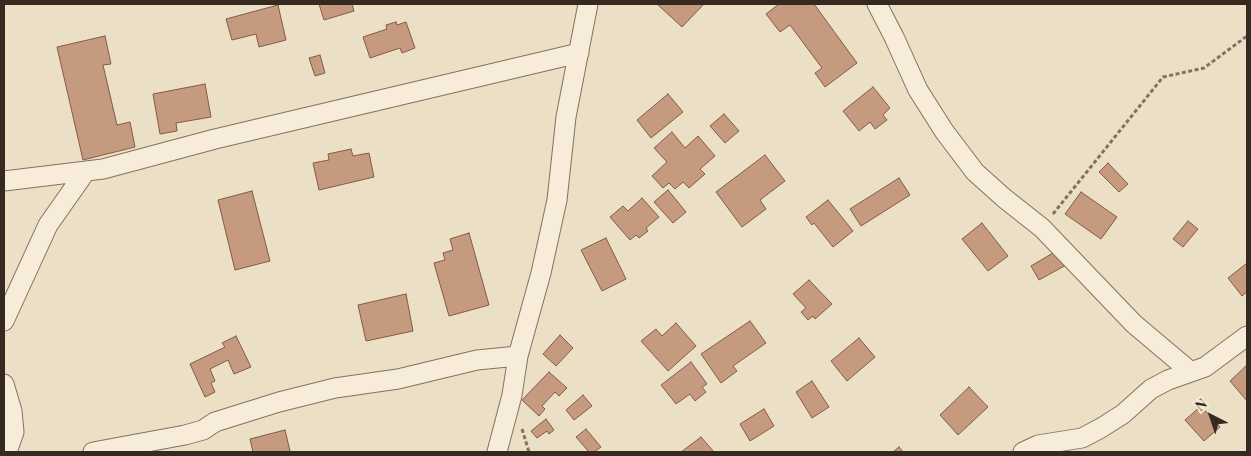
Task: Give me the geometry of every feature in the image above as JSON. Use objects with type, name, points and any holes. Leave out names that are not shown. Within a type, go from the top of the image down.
[{"type":"street","points":[[497,452],[512,395],[518,356],[541,273],[557,200],[566,116],[588,4]]},
{"type":"street","points":[[877,4],[894,36],[918,90],[944,131],[975,172],[1042,228],[1134,324],[1191,372]]},
{"type":"street","points":[[4,181],[103,169],[215,139],[579,53]]},
{"type":"street","points":[[4,322],[48,225],[86,171]]},
{"type":"street","points":[[1022,452],[1038,445],[1085,445],[1101,428],[1123,414],[1152,389],[1168,380],[1205,367],[1247,336]]},
{"type":"street","points":[[93,452],[203,430],[215,422],[279,402],[335,388],[398,379],[477,360],[518,356]]},
{"type":"street","points":[[4,384],[12,411],[14,432],[8,449],[5,452]]},
{"type":"path","points":[[1042,228],[1163,77],[1204,68],[1247,36]]},
{"type":"building","points":[[319,4],[352,4],[354,11],[324,20]]},
{"type":"building","points":[[657,4],[704,4],[682,27]]},
{"type":"building","points":[[779,4],[814,4],[857,63],[825,87],[815,73],[822,68],[790,25],[780,32],[766,14]]},
{"type":"building","points":[[278,5],[286,40],[259,47],[256,34],[232,40],[226,19]]},
{"type":"building","points":[[396,22],[397,25],[406,22],[415,48],[402,53],[400,48],[370,58],[363,37],[387,29],[386,25]]},
{"type":"building","points":[[105,36],[111,64],[103,65],[117,125],[130,122],[135,147],[83,160],[57,47]]},
{"type":"building","points":[[320,55],[325,73],[315,76],[309,58]]},
{"type":"building","points":[[205,84],[211,117],[176,123],[177,131],[160,134],[153,94]]},
{"type":"building","points":[[873,87],[890,108],[883,115],[887,120],[875,129],[870,122],[859,131],[843,111]]},
{"type":"building","points":[[668,94],[683,112],[651,138],[637,120]]},
{"type":"building","points":[[724,114],[739,131],[725,143],[710,126]]},
{"type":"building","points":[[672,132],[685,148],[698,136],[715,156],[700,169],[705,174],[689,188],[683,182],[675,189],[669,183],[663,188],[652,176],[667,162],[654,148]]},
{"type":"building","points":[[351,149],[353,156],[369,153],[374,177],[319,190],[313,163],[329,160],[328,154]]},
{"type":"building","points":[[765,155],[785,181],[760,200],[766,209],[742,227],[716,192]]},
{"type":"building","points":[[1108,163],[1128,184],[1119,192],[1099,172]]},
{"type":"building","points":[[899,178],[910,195],[861,226],[850,209]]},
{"type":"building","points":[[668,190],[686,212],[673,223],[654,202]]},
{"type":"building","points":[[252,191],[270,261],[235,270],[218,200]]},
{"type":"building","points":[[1081,192],[1117,217],[1101,239],[1065,214]]},
{"type":"building","points":[[642,198],[659,217],[646,228],[648,231],[639,238],[636,235],[630,240],[610,217],[623,206],[628,211]]},
{"type":"building","points":[[828,200],[853,231],[833,247],[814,223],[812,225],[806,217]]},
{"type":"building","points":[[1188,221],[1198,229],[1183,247],[1173,239]]},
{"type":"building","points":[[982,223],[1008,256],[988,271],[962,239]]},
{"type":"building","points":[[469,233],[489,305],[449,316],[434,263],[445,260],[443,253],[453,250],[450,239]]},
{"type":"building","points":[[606,238],[626,279],[602,291],[581,250]]},
{"type":"building","points":[[1058,250],[1066,265],[1039,280],[1031,266]]},
{"type":"building","points":[[1247,263],[1247,292],[1242,296],[1228,278]]},
{"type":"building","points":[[809,280],[832,304],[815,319],[813,316],[808,320],[801,312],[806,308],[793,294]]},
{"type":"building","points":[[406,294],[413,331],[366,341],[358,305]]},
{"type":"building","points":[[750,321],[766,343],[733,366],[737,371],[721,383],[701,354]]},
{"type":"building","points":[[676,323],[696,346],[668,371],[641,341],[656,329],[662,336]]},
{"type":"building","points":[[560,335],[573,348],[556,366],[543,354]]},
{"type":"building","points":[[236,336],[251,367],[234,374],[228,360],[210,369],[215,381],[211,383],[215,392],[205,397],[190,364],[225,347],[222,343]]},
{"type":"building","points":[[859,338],[875,357],[847,381],[831,361]]},
{"type":"building","points":[[691,362],[707,384],[702,387],[706,392],[695,401],[690,394],[676,404],[661,385]]},
{"type":"building","points":[[1247,365],[1247,401],[1230,381]]},
{"type":"building","points":[[549,372],[567,388],[559,396],[555,392],[542,406],[545,409],[539,416],[522,400]]},
{"type":"building","points":[[812,381],[829,407],[812,418],[796,392]]},
{"type":"building","points":[[969,387],[988,407],[958,435],[940,415]]},
{"type":"building","points":[[583,395],[592,406],[574,420],[566,410]]},
{"type":"building","points":[[1201,406],[1220,427],[1204,441],[1185,420]]},
{"type":"building","points":[[764,409],[774,426],[750,441],[740,424]]},
{"type":"building","points":[[546,419],[554,430],[549,434],[547,431],[537,438],[531,431]]},
{"type":"building","points":[[586,429],[601,447],[594,452],[589,452],[576,437]]},
{"type":"building","points":[[285,430],[290,451],[253,452],[250,439]]},
{"type":"building","points":[[701,437],[714,452],[681,452]]},
{"type":"building","points":[[899,447],[903,452],[893,452]]}]
